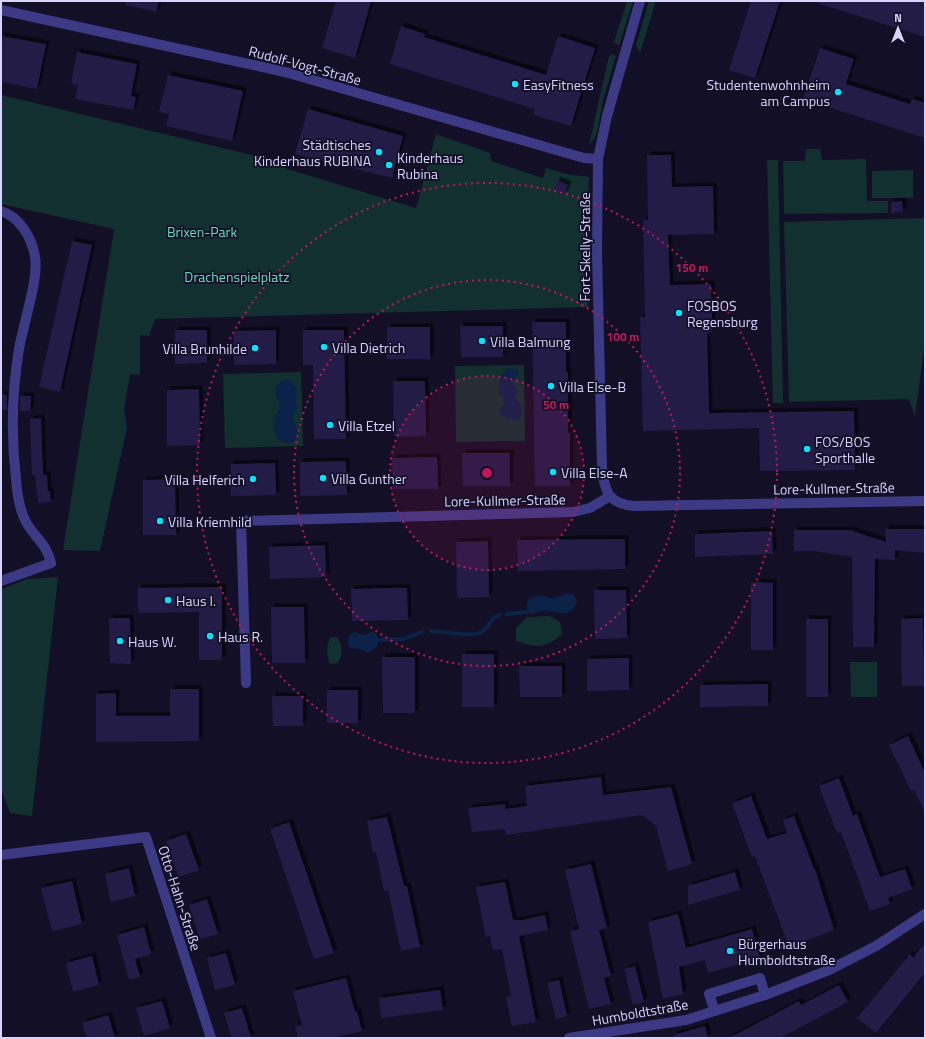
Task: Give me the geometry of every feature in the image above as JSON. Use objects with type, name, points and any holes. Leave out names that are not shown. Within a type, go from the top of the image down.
[{"type":"street","name":"Fort-Skelly-Straße","points":[[610,496],[604,484],[602,468],[597,245],[598,159],[607,116],[640,1]]},
{"type":"street","name":"Rudolf-Vogt-Straße","points":[[1,10],[285,72],[584,158],[598,159]]},
{"type":"street","points":[[1,211],[8,213],[27,232],[35,256],[35,273],[19,349],[15,382],[13,434],[15,477],[21,511],[33,534],[49,552],[50,563],[1,581]]},
{"type":"street","name":"Lore-Kullmer-Straße","points":[[246,683],[241,521],[573,512],[590,508],[610,496],[620,504],[633,506],[925,500]]},
{"type":"street","name":"Otto-Hahn-Straße","points":[[1,855],[146,837],[211,1038]]},
{"type":"street","name":"Humboldtstraße","points":[[569,1038],[686,1020],[766,995],[829,970],[849,960],[876,946],[925,914]]},
{"type":"street","points":[[715,1011],[710,994],[760,978],[766,995]]},
{"type":"green space","points":[[627,1],[633,1],[619,46],[614,42]]},
{"type":"green space","points":[[649,1],[656,1],[640,53],[636,45]]},
{"type":"green space","points":[[612,54],[616,56],[603,100],[597,133],[589,145],[609,56]]},
{"type":"green space","name":"Brixen-Park","points":[[1,95],[281,162],[281,167],[416,208],[436,134],[490,153],[491,161],[543,178],[546,168],[566,174],[589,177],[587,236],[588,307],[155,319],[149,336],[140,335],[140,375],[130,374],[124,409],[127,428],[100,551],[63,550],[114,229],[1,204]]},
{"type":"green space","points":[[806,149],[820,149],[822,160],[866,159],[867,201],[888,201],[888,213],[784,214],[783,161],[805,161]]},
{"type":"green space","points":[[767,160],[778,160],[783,403],[773,403]]},
{"type":"green space","points":[[913,170],[913,198],[872,198],[872,171]]},
{"type":"green space","points":[[925,218],[925,342],[915,416],[909,399],[789,402],[784,222]]},
{"type":"green space","points":[[524,365],[525,441],[456,442],[455,366]]},
{"type":"green space","points":[[301,372],[303,446],[225,448],[223,374]]},
{"type":"green space","points":[[58,577],[32,816],[10,813],[1,789],[1,589],[27,579]]},
{"type":"green space","points":[[550,616],[560,622],[562,635],[550,643],[540,646],[516,641],[516,628],[527,617]]},
{"type":"green space","points":[[331,637],[337,637],[342,650],[338,663],[330,664],[327,650]]},
{"type":"green space","points":[[850,662],[877,662],[877,697],[851,697]]},
{"type":"water","points":[[511,368],[518,371],[519,374],[512,382],[518,391],[515,398],[522,408],[518,420],[507,419],[500,414],[500,409],[504,403],[503,397],[499,395],[500,377],[506,369]]},
{"type":"water","points":[[282,380],[291,380],[297,389],[296,401],[298,408],[293,416],[298,433],[295,441],[290,444],[277,438],[274,431],[274,416],[279,410],[279,402],[276,398],[275,388]]},
{"type":"water","points":[[567,593],[573,595],[577,601],[574,607],[566,613],[542,611],[533,614],[527,612],[527,603],[529,599],[540,595],[552,599]]},
{"type":"water","points":[[355,632],[365,635],[371,632],[376,633],[379,640],[376,648],[368,653],[359,649],[351,648],[348,645],[348,639],[352,633]]},
{"type":"building","points":[[126,1],[159,1],[156,12],[126,5]]},
{"type":"building","points":[[336,1],[371,1],[355,58],[322,48]]},
{"type":"building","points":[[751,1],[780,1],[755,78],[729,70]]},
{"type":"building","points":[[818,1],[925,1],[925,37],[817,3]]},
{"type":"building","points":[[401,26],[425,34],[424,37],[546,75],[558,36],[595,48],[571,126],[533,115],[535,109],[390,64]]},
{"type":"building","points":[[1,36],[46,44],[37,89],[1,82]]},
{"type":"building","name":"Studentenwohnheim am Campus","points":[[820,48],[854,59],[846,84],[910,104],[912,99],[925,103],[925,138],[803,99]]},
{"type":"building","points":[[77,52],[137,64],[131,96],[136,97],[133,110],[75,99],[78,85],[71,84]]},
{"type":"building","points":[[168,75],[243,91],[232,141],[166,126],[169,114],[159,112]]},
{"type":"building","points":[[308,109],[403,136],[392,178],[295,154]]},
{"type":"building","name":"FOSBOS Regensburg","points":[[647,155],[671,155],[672,187],[713,186],[714,234],[668,235],[670,285],[711,284],[712,332],[707,333],[709,413],[854,411],[855,470],[760,471],[759,428],[643,431],[640,317],[645,317],[643,220],[648,220]]},
{"type":"building","points":[[557,180],[568,185],[564,195],[553,191]]},
{"type":"building","points":[[902,201],[903,212],[891,213],[891,202]]},
{"type":"building","points":[[72,241],[92,245],[60,392],[39,387]]},
{"type":"building","points":[[532,322],[566,322],[568,433],[570,433],[570,486],[535,486]]},
{"type":"building","name":"Villa Balmung","points":[[460,326],[503,326],[503,357],[461,357]]},
{"type":"building","points":[[387,327],[430,327],[430,359],[387,359]]},
{"type":"building","points":[[175,330],[207,330],[207,363],[175,364]]},
{"type":"building","name":"Villa Brunhilde","points":[[276,330],[276,364],[234,365],[234,331]]},
{"type":"building","points":[[303,330],[344,330],[346,439],[314,439],[313,365],[303,365]]},
{"type":"building","points":[[393,381],[425,381],[426,436],[394,437]]},
{"type":"building","points":[[199,389],[200,445],[167,446],[167,390]]},
{"type":"building","points":[[1,395],[7,395],[7,410],[1,410]]},
{"type":"building","points":[[20,396],[31,396],[30,411],[20,411]]},
{"type":"building","points":[[41,418],[43,475],[47,475],[48,492],[50,491],[51,502],[38,503],[35,475],[32,475],[30,419]]},
{"type":"building","points":[[462,453],[510,453],[510,486],[463,486]]},
{"type":"building","points":[[437,457],[438,489],[393,489],[392,458]]},
{"type":"building","name":"Villa Gunther","points":[[346,461],[347,495],[300,496],[300,462]]},
{"type":"building","name":"Villa Helferich","points":[[275,463],[276,495],[231,496],[231,464]]},
{"type":"building","points":[[175,479],[176,535],[143,535],[143,480]]},
{"type":"building","points":[[885,529],[925,529],[925,553],[895,550],[895,560],[875,559],[874,647],[853,647],[852,557],[814,551],[794,551],[794,530],[850,530],[886,542]]},
{"type":"building","points":[[772,531],[773,554],[695,557],[695,534]]},
{"type":"building","points":[[625,539],[625,569],[518,571],[517,540]]},
{"type":"building","points":[[488,541],[489,597],[457,598],[456,542]]},
{"type":"building","points":[[325,545],[326,577],[270,579],[269,547]]},
{"type":"building","points":[[751,582],[773,583],[773,650],[751,650]]},
{"type":"building","points":[[222,587],[222,660],[199,660],[199,612],[138,613],[138,588]]},
{"type":"building","points":[[407,588],[408,620],[352,621],[351,589]]},
{"type":"building","points":[[594,590],[626,590],[627,638],[595,639]]},
{"type":"building","points":[[271,607],[304,607],[305,663],[272,663]]},
{"type":"building","name":"Haus W.","points":[[109,618],[130,618],[131,664],[110,663]]},
{"type":"building","points":[[923,618],[924,686],[902,686],[901,619]]},
{"type":"building","points":[[806,619],[828,619],[828,697],[806,697]]},
{"type":"building","points":[[462,654],[494,654],[494,707],[462,707]]},
{"type":"building","points":[[382,657],[415,657],[415,713],[383,713]]},
{"type":"building","points":[[629,658],[629,690],[587,691],[587,659]]},
{"type":"building","points":[[519,666],[562,666],[562,697],[520,697]]},
{"type":"building","points":[[768,684],[768,706],[700,707],[700,685]]},
{"type":"building","points":[[170,689],[199,689],[199,741],[96,742],[96,694],[116,693],[116,716],[170,716]]},
{"type":"building","points":[[327,690],[358,690],[358,723],[327,723]]},
{"type":"building","points":[[272,696],[303,696],[303,726],[273,726]]},
{"type":"building","points":[[908,736],[925,773],[925,812],[914,790],[911,791],[889,745]]},
{"type":"building","points":[[601,777],[603,795],[671,787],[692,864],[668,871],[656,826],[642,815],[506,835],[505,829],[472,832],[468,808],[505,804],[505,809],[527,806],[525,786]]},
{"type":"building","points":[[839,778],[853,816],[857,814],[880,877],[905,869],[912,889],[888,898],[890,904],[870,911],[841,832],[837,833],[819,786]]},
{"type":"building","points":[[751,796],[767,839],[787,833],[783,820],[794,816],[815,869],[834,930],[789,947],[755,856],[752,857],[732,803]]},
{"type":"building","points":[[387,817],[404,886],[407,886],[420,947],[401,951],[388,890],[384,891],[376,852],[373,853],[367,821]]},
{"type":"building","points":[[289,822],[334,953],[314,959],[270,829]]},
{"type":"building","points":[[186,834],[199,870],[179,877],[166,841]]},
{"type":"building","points":[[591,864],[607,928],[599,930],[611,976],[604,978],[611,1004],[589,1009],[570,931],[579,929],[565,870]]},
{"type":"building","points":[[129,868],[135,896],[111,902],[105,874]]},
{"type":"building","points":[[735,872],[740,890],[688,905],[688,886]]},
{"type":"building","points":[[72,881],[82,924],[52,931],[41,888]]},
{"type":"building","points":[[505,882],[513,920],[522,920],[545,915],[548,930],[519,936],[536,1022],[512,1026],[506,997],[511,996],[502,949],[493,950],[490,936],[486,937],[476,887]]},
{"type":"building","points":[[207,899],[218,934],[200,939],[189,905]]},
{"type":"building","points":[[678,914],[686,948],[752,929],[760,958],[708,973],[705,960],[679,967],[683,994],[663,999],[648,922]]},
{"type":"building","points":[[144,927],[151,954],[135,959],[140,977],[129,980],[117,935]]},
{"type":"building","points":[[925,943],[925,973],[876,1033],[857,1018],[910,954],[913,958]]},
{"type":"building","points":[[226,953],[235,985],[215,990],[207,958]]},
{"type":"building","points":[[92,956],[99,985],[73,992],[66,963]]},
{"type":"building","points":[[635,966],[644,1002],[633,1005],[624,969]]},
{"type":"building","points":[[346,978],[355,1012],[357,1011],[362,1031],[332,1038],[298,1038],[295,1026],[302,1025],[293,991]]},
{"type":"building","points":[[559,980],[567,1016],[556,1019],[547,983]]},
{"type":"building","points":[[839,985],[848,1002],[780,1038],[729,1038],[799,1001],[801,1005]]},
{"type":"building","points":[[440,990],[443,1010],[381,1018],[379,998]]},
{"type":"building","points":[[162,1001],[170,1028],[144,1036],[136,1008]]},
{"type":"building","points":[[242,1008],[251,1038],[232,1038],[224,1013]]},
{"type":"building","points":[[108,1015],[115,1038],[87,1038],[82,1023]]},
{"type":"building","points":[[705,1026],[708,1038],[674,1038],[673,1035]]},
{"type":"waterway","points":[[507,614],[527,612]]},
{"type":"waterway","points":[[431,631],[477,634],[485,630],[492,620],[500,615]]},
{"type":"waterway","points":[[379,640],[404,639],[422,632]]},
{"type":"place","name":"EasyFitness","points":[[515,84]]},
{"type":"place","name":"Studentenwohnheim am Campus","points":[[838,92]]},
{"type":"place","name":"Städtisches Kinderhaus RUBINA","points":[[379,152]]},
{"type":"place","name":"Kinderhaus Rubina","points":[[389,165]]},
{"type":"place","name":"FOSBOS Regensburg","points":[[679,313]]},
{"type":"place","name":"Villa Balmung","points":[[482,341]]},
{"type":"place","name":"Villa Dietrich","points":[[324,347]]},
{"type":"place","name":"Villa Brunhilde","points":[[255,348]]},
{"type":"place","name":"Villa Else-B","points":[[551,386]]},
{"type":"place","name":"Villa Etzel","points":[[330,425]]},
{"type":"place","name":"FOS/BOS Sporthalle","points":[[807,449]]},
{"type":"place","name":"Villa Else-A","points":[[553,472]]},
{"type":"place","name":"Villa Gunther","points":[[323,478]]},
{"type":"place","name":"Villa Helferich","points":[[253,479]]},
{"type":"place","name":"Villa Kriemhild","points":[[160,521]]},
{"type":"place","name":"Haus I.","points":[[168,600]]},
{"type":"place","name":"Haus R.","points":[[210,636]]},
{"type":"place","name":"Haus W.","points":[[120,641]]},
{"type":"place","name":"Bürgerhaus Humboldtstraße","points":[[730,951]]},
{"type":"park label","name":"Drachenspielplatz","points":[[237,276]]}]
